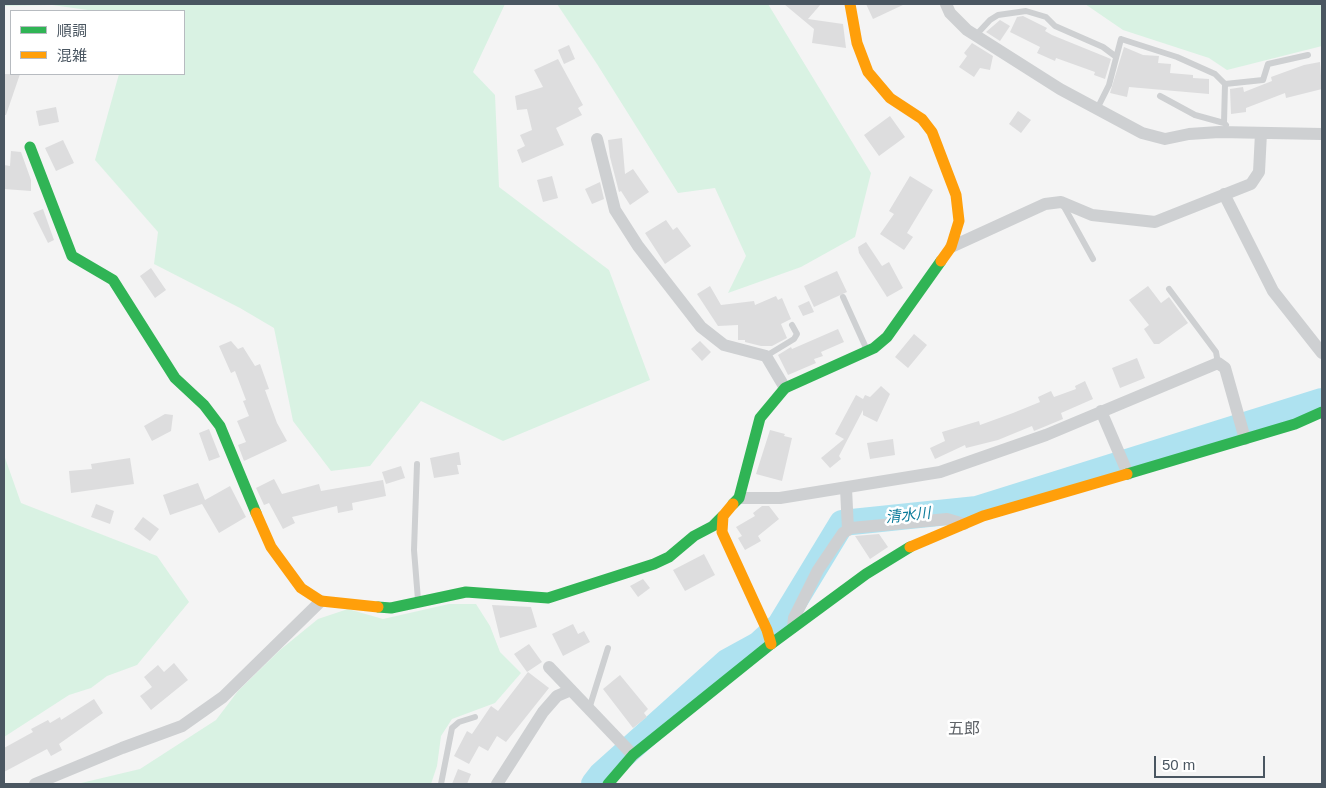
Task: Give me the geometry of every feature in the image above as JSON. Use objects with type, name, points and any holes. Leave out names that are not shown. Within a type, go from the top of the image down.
[{"type":"street","points":[[30,147],[72,256],[113,280],[175,378],[204,405],[220,426],[233,462],[271,547],[301,588],[321,601],[390,608],[466,592],[548,598],[654,564],[669,557],[694,536],[714,526],[739,498],[760,418],[785,388],[874,348],[887,337],[951,247],[959,221],[956,195],[932,132],[922,118],[890,98],[868,72],[857,43],[850,4]]},
{"type":"street","points":[[946,4],[950,13],[976,36],[1060,89],[1142,133],[1165,139],[1227,128],[1261,133],[1322,134]]},
{"type":"street","points":[[951,247],[1045,204],[1061,202],[1092,215],[1156,222],[1251,184],[1259,172],[1261,133]]},
{"type":"street","points":[[597,139],[616,210],[649,261],[701,327],[724,346],[766,356],[785,388]]},
{"type":"street","points":[[1224,194],[1273,291],[1322,353]]},
{"type":"street","points":[[739,498],[780,498],[940,472],[975,462],[1046,435],[1218,363],[1226,368],[1245,439]]},
{"type":"street","points":[[1101,411],[1128,474]]},
{"type":"street","points":[[608,784],[633,755],[771,644],[866,574],[903,550],[964,524],[1296,424],[1322,412]]},
{"type":"street","points":[[846,488],[848,530]]},
{"type":"street","points":[[723,516],[722,532],[767,630],[771,644]]},
{"type":"street","points":[[793,627],[794,618],[818,570],[843,534],[848,530],[946,519],[964,524]]},
{"type":"street","points":[[35,784],[122,748],[182,726],[223,697],[321,601]]},
{"type":"street","points":[[549,667],[633,755]]},
{"type":"street","points":[[497,784],[543,712],[557,696],[571,690]]},
{"type":"lane","points":[[976,36],[990,20],[998,15],[1026,11],[1046,17],[1054,26],[1103,47],[1115,56]]},
{"type":"lane","points":[[1097,109],[1108,85],[1121,39],[1177,57],[1215,74],[1225,84],[1227,128],[1194,115],[1160,96]]},
{"type":"lane","points":[[1225,84],[1264,80],[1268,64],[1308,54]]},
{"type":"lane","points":[[1061,202],[1093,259]]},
{"type":"lane","points":[[1169,289],[1216,352],[1218,363]]},
{"type":"lane","points":[[843,297],[868,351]]},
{"type":"lane","points":[[766,356],[794,338],[797,334],[792,325]]},
{"type":"lane","points":[[417,464],[414,550],[418,601]]},
{"type":"lane","points":[[590,709],[608,648]]},
{"type":"lane","points":[[441,784],[452,728],[459,722],[476,717]]},
{"type":"green space","points":[[4,4],[505,4],[473,72],[495,95],[499,187],[609,270],[650,380],[503,441],[421,401],[370,466],[331,471],[293,421],[274,328],[240,308],[154,264],[158,232],[95,160],[119,75],[185,75],[185,10],[88,10],[52,5],[4,6]]},
{"type":"green space","points":[[557,4],[768,4],[871,173],[855,237],[801,267],[728,293],[746,256],[715,188],[678,193]]},
{"type":"green space","points":[[1085,4],[1322,4],[1322,46],[1227,70],[1209,58],[1123,30]]},
{"type":"green space","points":[[4,455],[21,503],[157,556],[189,602],[137,665],[107,676],[91,688],[69,695],[4,737]]},
{"type":"green space","points":[[449,604],[476,604],[490,626],[500,652],[521,673],[495,703],[452,719],[441,736],[437,766],[431,784],[77,784],[140,769],[216,720],[238,691],[280,650],[318,619],[348,609],[383,619]]},
{"type":"building","points":[[784,4],[821,4],[808,19],[843,24],[846,48],[812,43],[814,29]]},
{"type":"building","points":[[866,4],[905,4],[873,19]]},
{"type":"building","points":[[1023,16],[1047,28],[1045,31],[1052,35],[1111,59],[1105,79],[1094,75],[1095,72],[1056,58],[1055,61],[1037,53],[1040,47],[1010,32],[1017,17]]},
{"type":"building","points":[[1000,20],[1010,26],[1000,41],[986,32]]},
{"type":"building","points":[[972,43],[993,56],[990,70],[980,68],[974,77],[959,67],[967,56],[964,53]]},
{"type":"building","points":[[569,45],[575,59],[564,64],[558,50]]},
{"type":"building","points":[[1124,47],[1143,55],[1159,56],[1158,63],[1171,64],[1170,73],[1193,75],[1193,78],[1209,79],[1209,94],[1129,87],[1127,97],[1110,93]]},
{"type":"building","points":[[558,59],[583,105],[578,108],[582,115],[556,128],[564,145],[522,163],[517,150],[525,146],[520,135],[532,130],[527,109],[517,110],[515,96],[543,87],[534,70]]},
{"type":"building","points":[[1320,62],[1322,89],[1286,98],[1285,93],[1246,108],[1246,112],[1231,114],[1230,89],[1243,87],[1244,92],[1272,81],[1271,77],[1304,65]]},
{"type":"building","points":[[4,74],[20,75],[6,115],[4,115]]},
{"type":"building","points":[[56,107],[59,122],[39,126],[36,111]]},
{"type":"building","points":[[1018,111],[1031,120],[1021,133],[1009,124]]},
{"type":"building","points":[[890,116],[905,137],[879,156],[864,135]]},
{"type":"building","points":[[622,138],[625,174],[633,169],[649,192],[630,205],[621,191],[619,192],[610,157],[608,140]]},
{"type":"building","points":[[63,140],[74,163],[56,171],[45,148]]},
{"type":"building","points":[[11,151],[21,152],[31,180],[31,191],[4,189],[4,165],[10,166]]},
{"type":"building","points":[[552,176],[558,198],[543,202],[537,180]]},
{"type":"building","points":[[910,176],[933,190],[907,233],[913,237],[904,250],[880,234],[894,214],[889,211]]},
{"type":"building","points":[[600,182],[604,199],[592,204],[585,189]]},
{"type":"building","points":[[43,209],[54,240],[48,243],[33,213]]},
{"type":"building","points":[[666,220],[673,230],[677,227],[691,246],[665,264],[645,233]]},
{"type":"building","points":[[866,242],[882,266],[889,262],[903,288],[887,297],[859,253],[858,247]]},
{"type":"building","points":[[151,268],[166,290],[155,298],[140,276]]},
{"type":"building","points":[[837,271],[847,292],[814,307],[804,286]]},
{"type":"building","points":[[710,286],[721,305],[754,301],[755,305],[776,296],[778,300],[782,298],[791,319],[781,324],[787,338],[772,346],[761,346],[745,342],[745,340],[738,340],[738,325],[718,326],[697,294]]},
{"type":"building","points":[[1148,286],[1161,303],[1169,297],[1188,323],[1159,344],[1154,344],[1144,329],[1149,325],[1129,300]]},
{"type":"building","points":[[809,301],[814,312],[803,316],[798,306]]},
{"type":"building","points":[[838,329],[844,342],[821,352],[823,356],[814,359],[816,363],[788,375],[778,355],[791,347],[792,349]]},
{"type":"building","points":[[914,334],[927,345],[908,368],[895,357]]},
{"type":"building","points":[[231,341],[238,349],[243,347],[255,366],[260,364],[269,389],[265,390],[277,423],[287,441],[244,461],[238,445],[246,442],[237,421],[249,416],[243,401],[246,400],[235,371],[231,373],[219,346]]},
{"type":"building","points":[[700,341],[711,352],[702,361],[691,349]]},
{"type":"building","points":[[1137,358],[1145,378],[1120,388],[1112,368]]},
{"type":"building","points":[[1085,381],[1093,399],[1061,413],[1063,419],[1034,431],[1032,426],[998,440],[966,448],[965,445],[935,459],[930,448],[945,441],[942,432],[979,421],[980,425],[1040,402],[1038,397],[1051,391],[1054,397],[1076,389],[1075,386]]},
{"type":"building","points":[[881,386],[890,394],[877,422],[863,415],[863,410],[839,456],[841,459],[830,468],[821,458],[844,439],[835,434],[856,395],[863,399],[865,395],[870,397]]},
{"type":"building","points":[[165,414],[173,415],[171,431],[152,441],[144,426]]},
{"type":"building","points":[[209,429],[220,457],[209,461],[199,433]]},
{"type":"building","points":[[770,430],[792,438],[782,481],[756,474]]},
{"type":"building","points":[[893,439],[895,455],[870,459],[867,443]]},
{"type":"building","points":[[459,452],[461,465],[457,465],[459,474],[434,478],[430,458]]},
{"type":"building","points":[[130,458],[134,484],[71,493],[69,471],[92,469],[91,464]]},
{"type":"building","points":[[401,466],[405,478],[386,484],[382,472]]},
{"type":"building","points":[[274,479],[282,494],[319,484],[321,491],[383,480],[386,496],[352,503],[353,510],[338,513],[337,506],[292,517],[295,523],[283,529],[269,503],[264,505],[256,488]]},
{"type":"building","points":[[198,483],[205,500],[230,486],[246,517],[219,533],[202,504],[170,515],[163,495]]},
{"type":"building","points":[[96,504],[114,511],[110,524],[91,517]]},
{"type":"building","points":[[762,506],[769,506],[779,519],[758,536],[761,541],[745,550],[738,538],[742,536],[736,527],[755,516],[753,513]]},
{"type":"building","points":[[143,517],[159,529],[150,541],[134,529]]},
{"type":"building","points":[[879,534],[888,547],[870,559],[855,536]]},
{"type":"building","points":[[704,554],[715,575],[685,591],[673,570]]},
{"type":"building","points":[[643,579],[650,588],[638,597],[630,586]]},
{"type":"building","points":[[492,605],[531,607],[537,627],[500,638]]},
{"type":"building","points":[[573,624],[578,634],[584,631],[590,642],[563,656],[552,634]]},
{"type":"building","points":[[529,644],[542,662],[527,672],[514,654]]},
{"type":"building","points":[[174,663],[188,680],[151,710],[140,696],[152,687],[144,677],[158,665],[164,672]]},
{"type":"building","points":[[528,672],[549,688],[506,742],[497,736],[488,751],[479,746],[469,764],[454,756],[467,731],[472,734],[491,706],[498,711]]},
{"type":"building","points":[[620,675],[648,709],[644,713],[647,717],[633,728],[603,689]]},
{"type":"building","points":[[94,699],[103,713],[59,744],[62,750],[51,756],[47,749],[4,772],[4,748],[33,732],[31,729],[48,720],[50,723],[60,717],[61,720]]},
{"type":"building","points":[[458,769],[471,774],[467,784],[452,784]]},
{"type":"waterway","name":"清水川","points":[[594,784],[601,775],[727,662],[758,645],[780,625],[842,523],[977,509],[1322,401]]},
{"type":"traffic: fast","points":[[30,147],[72,256],[113,280],[175,378],[204,405],[220,426],[256,513]]},
{"type":"traffic: fast","points":[[733,504],[739,498],[760,418],[785,388],[874,348],[887,337],[941,261]]},
{"type":"traffic: fast","points":[[1127,474],[1295,424],[1322,412]]},
{"type":"traffic: fast","points":[[378,607],[391,608],[466,592],[548,598],[654,564],[669,557],[694,536],[713,526],[723,516]]},
{"type":"traffic: fast","points":[[608,784],[633,755],[771,644],[866,574],[910,547]]},
{"type":"traffic: slow","points":[[850,4],[857,43],[868,72],[890,98],[922,119],[932,132],[956,195],[959,221],[951,247],[941,261]]},
{"type":"traffic: slow","points":[[910,547],[983,516],[1127,474]]},
{"type":"traffic: slow","points":[[733,504],[723,516],[722,532],[767,630],[771,644]]},
{"type":"traffic: slow","points":[[256,513],[271,547],[301,588],[321,601],[378,607]]},
{"type":"district","name":"五郎","points":[[964,730]]}]
